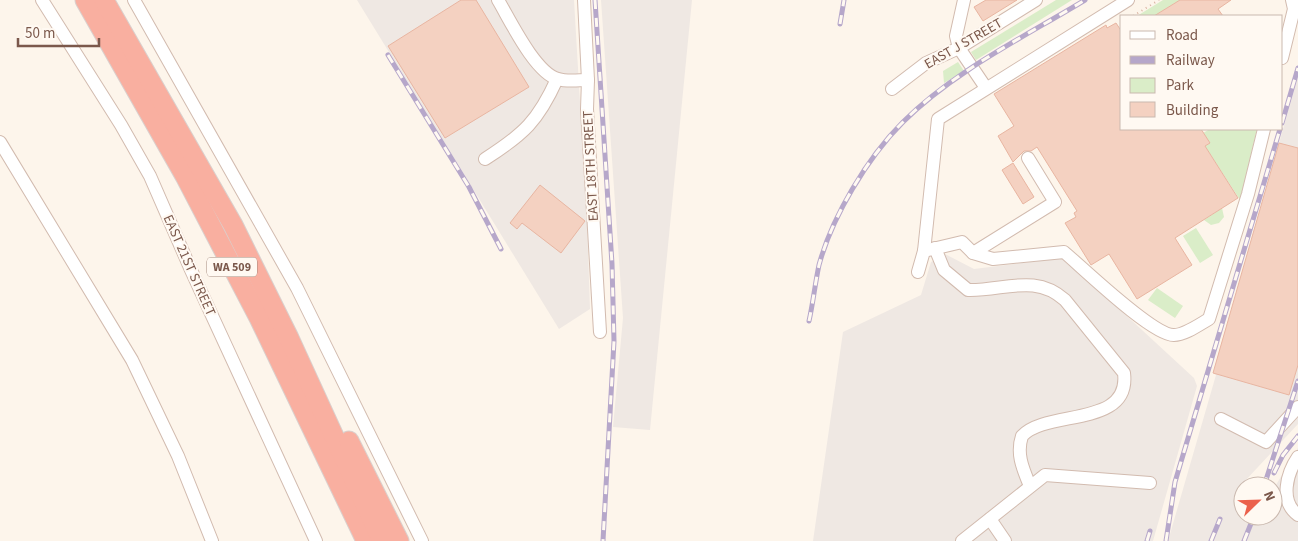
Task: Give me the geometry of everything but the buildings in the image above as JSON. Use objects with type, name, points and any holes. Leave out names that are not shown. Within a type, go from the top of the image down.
[{"type":"highway","name":"WA 509","points":[[85,0],[185,176],[240,282],[366,541]]},
{"type":"highway","name":"WA 509","points":[[104,0],[228,216],[290,338],[382,541]]},
{"type":"highway","points":[[290,338],[354,449],[398,541]]},
{"type":"street","name":"EAST 21ST STREET","points":[[42,0],[121,125],[150,176],[191,270],[316,541]]},
{"type":"street","points":[[134,0],[298,288],[422,541]]},
{"type":"street","points":[[498,0],[548,75],[557,79],[588,80]]},
{"type":"street","name":"EAST 18TH STREET","points":[[584,0],[588,80],[587,109],[600,332]]},
{"type":"street","points":[[964,0],[956,36],[959,48],[986,88]]},
{"type":"street","name":"EAST J STREET","points":[[892,89],[926,64],[959,48],[1036,0]]},
{"type":"street","points":[[918,272],[929,250],[938,119],[1128,0]]},
{"type":"street","points":[[1283,54],[1294,9],[1292,0]]},
{"type":"street","points":[[485,159],[514,140],[543,110],[557,79]]},
{"type":"street","points":[[929,250],[962,242],[973,253],[992,259],[1064,252],[1136,315],[1165,334],[1175,336],[1209,319],[1248,194],[1264,130]]},
{"type":"street","points":[[0,142],[132,360],[178,456],[212,541]]},
{"type":"street","points":[[973,253],[1055,202],[1028,158]]},
{"type":"street","points":[[929,250],[944,270],[968,290],[1037,285],[1056,291],[1078,315],[1124,373],[1122,394],[1112,404],[1086,415],[1039,424],[1022,436],[1019,451],[1020,461],[1030,486]]},
{"type":"street","points":[[1222,419],[1266,442],[1298,407]]},
{"type":"street","points":[[1298,457],[1291,467],[1286,480],[1287,495],[1294,512],[1298,515]]},
{"type":"street","points":[[962,541],[1046,475],[1150,483]]},
{"type":"street","points":[[990,519],[1005,541]]},
{"type":"path","points":[[1135,15],[1160,0]]},
{"type":"shaded area","points":[[357,0],[574,0],[587,222],[590,309],[559,329]]},
{"type":"shaded area","points":[[601,0],[692,0],[650,430],[613,427],[623,318]]},
{"type":"shaded area","points":[[1298,77],[1298,424],[1250,476],[1233,476],[1233,526],[1283,526],[1283,476],[1281,476],[1298,448],[1298,541],[1168,541],[1216,375],[1213,373]]},
{"type":"shaded area","points":[[945,254],[974,269],[1064,258],[1194,378],[1197,386],[1153,541],[813,541],[843,332],[921,295],[931,262]]},
{"type":"green space","points":[[1056,0],[1072,0],[976,60],[971,52]]},
{"type":"green space","points":[[1163,0],[1180,0],[1156,15],[1139,15]]},
{"type":"green space","points":[[958,62],[964,71],[944,83],[943,71]]},
{"type":"green space","points":[[1208,130],[1257,130],[1240,200],[1205,146],[1210,143],[1203,133]]},
{"type":"green space","points":[[1222,208],[1224,217],[1219,223],[1211,225],[1204,220]]},
{"type":"green space","points":[[1196,228],[1213,255],[1200,263],[1183,236]]},
{"type":"green space","points":[[1157,288],[1183,306],[1175,318],[1148,300]]},
{"type":"railway","points":[[595,0],[612,264],[614,341],[603,541]]},
{"type":"railway","points":[[840,24],[844,0]]},
{"type":"railway","points":[[809,321],[819,265],[833,227],[864,170],[890,137],[903,122],[944,87],[1014,41],[1085,0]]},
{"type":"railway","points":[[388,55],[469,187],[501,249]]},
{"type":"railway","points":[[1283,120],[1298,68]]},
{"type":"railway","points":[[1166,541],[1175,482],[1280,130]]},
{"type":"railway","points":[[1267,476],[1298,381]]},
{"type":"railway","points":[[1274,473],[1283,455],[1298,436]]},
{"type":"railway","points":[[1211,541],[1220,519]]},
{"type":"railway","points":[[1244,541],[1250,526]]},
{"type":"railway","points":[[1147,541],[1150,531]]}]
